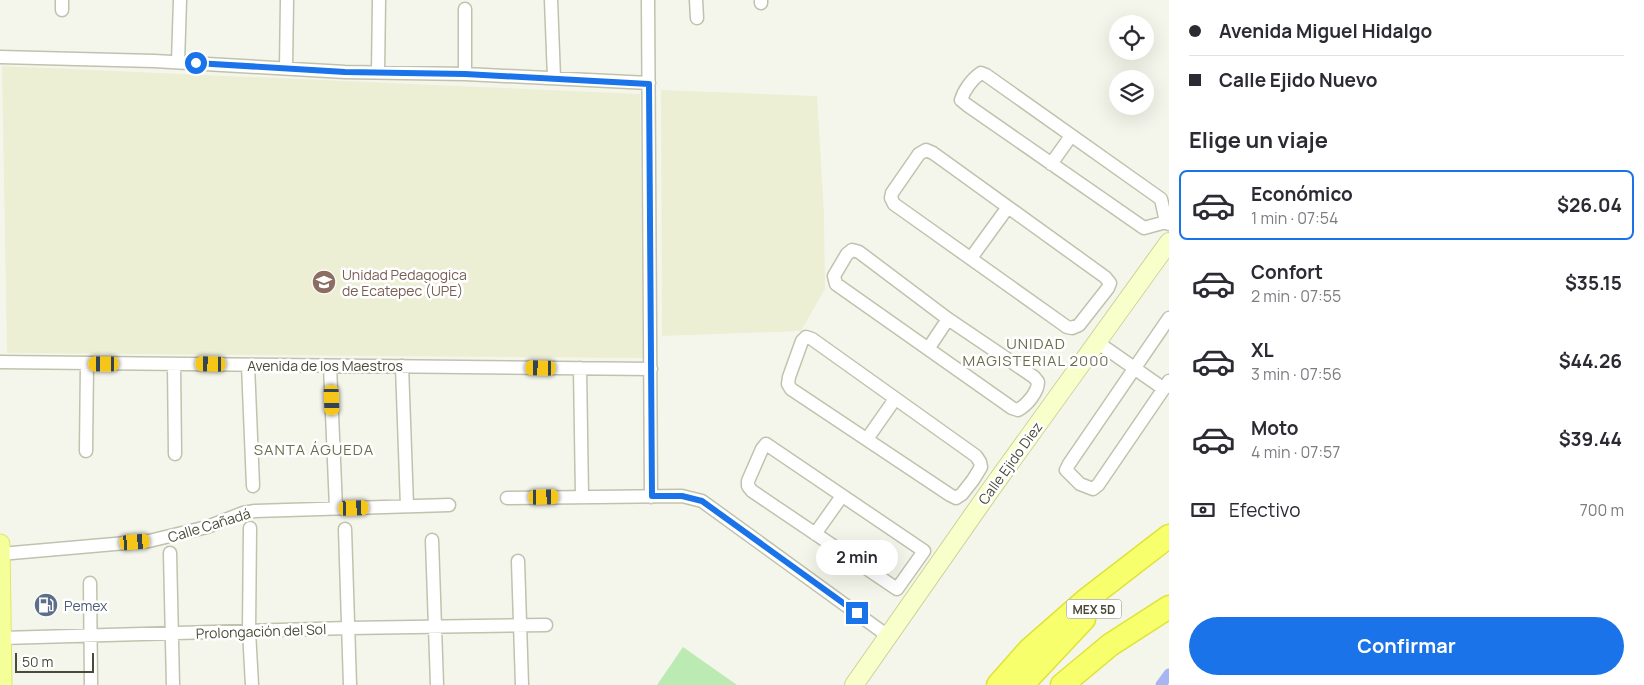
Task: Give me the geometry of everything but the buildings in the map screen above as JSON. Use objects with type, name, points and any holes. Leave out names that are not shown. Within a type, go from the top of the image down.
[{"type":"highway","points":[[998,685],[1029,650],[1086,600],[1169,536]]},
{"type":"highway","name":"MEX 5D","points":[[1022,685],[1094,608],[1169,536]]},
{"type":"highway","name":"MEX 5D","points":[[1062,685],[1110,645],[1169,607]]},
{"type":"main road","name":"Calle Ejido Diez","points":[[854,685],[927,579],[1169,242]]},
{"type":"main road","points":[[0,544],[2,685]]},
{"type":"street","points":[[178,62],[180,0]]},
{"type":"street","points":[[286,68],[287,0]]},
{"type":"street","points":[[378,72],[380,0]]},
{"type":"street","points":[[551,0],[554,78]]},
{"type":"street","points":[[648,0],[652,496]]},
{"type":"street","points":[[696,0],[697,18]]},
{"type":"street","points":[[465,9],[465,74]]},
{"type":"street","points":[[0,57],[178,62],[345,72],[465,74],[649,84]]},
{"type":"street","points":[[981,74],[986,75],[1071,136],[1161,199],[1168,223],[1144,228],[967,105],[961,100],[963,94],[976,77],[981,74]]},
{"type":"street","points":[[1051,164],[1071,136]]},
{"type":"street","points":[[926,150],[933,153],[1008,207],[1110,282],[1108,288],[1079,325],[1072,328],[1067,327],[894,204],[891,198],[892,193],[920,154],[926,150]]},
{"type":"street","points":[[971,258],[1008,207]]},
{"type":"street","points":[[852,250],[859,252],[948,319],[1034,377],[1038,382],[1038,387],[1024,406],[1018,410],[1012,408],[836,284],[834,276],[847,254],[852,250]]},
{"type":"street","points":[[1096,304],[1114,319]]},
{"type":"street","points":[[1097,342],[1134,369],[1166,385],[1098,486],[1093,489],[1080,484],[1066,470],[1068,464],[1134,369],[1169,318]]},
{"type":"street","points":[[928,349],[948,319]]},
{"type":"street","points":[[806,337],[812,339],[895,399],[976,456],[980,462],[981,467],[973,480],[962,494],[956,498],[791,389],[788,384],[789,377],[802,341],[806,337]]},
{"type":"street","name":"Avenida de los Maestros","points":[[0,362],[651,369]]},
{"type":"street","points":[[86,451],[87,363]]},
{"type":"street","points":[[174,364],[175,454]]},
{"type":"street","points":[[248,365],[254,486]]},
{"type":"street","points":[[330,366],[336,508]]},
{"type":"street","points":[[402,366],[407,506]]},
{"type":"street","points":[[580,368],[582,496]]},
{"type":"street","points":[[1033,394],[1050,408]]},
{"type":"street","points":[[867,438],[895,399]]},
{"type":"street","points":[[766,444],[842,496],[924,551],[897,590],[752,491],[748,486],[748,481],[766,444]]},
{"type":"street","points":[[973,480],[989,492]]},
{"type":"street","points":[[507,498],[682,496],[702,501],[888,636]]},
{"type":"street","points":[[815,534],[842,496]]},
{"type":"street","name":"Calle Cañadá","points":[[0,554],[149,541],[200,529],[243,513],[255,511],[448,505]]},
{"type":"street","points":[[250,528],[249,631],[252,685]]},
{"type":"street","points":[[345,529],[350,685]]},
{"type":"street","points":[[432,540],[437,685]]},
{"type":"street","points":[[170,553],[173,685]]},
{"type":"street","points":[[518,561],[522,685]]},
{"type":"street","points":[[913,569],[927,579]]},
{"type":"street","points":[[90,583],[91,685]]},
{"type":"street","name":"Prolongación del Sol","points":[[1,638],[348,628],[546,625]]},
{"type":"shaded area","name":"Unidad Pedagogica de Ecatepec (UPE)","points":[[2,66],[640,94],[643,358],[7,353]]},
{"type":"shaded area","points":[[661,90],[817,96],[824,213],[825,289],[801,331],[662,336]]},
{"type":"green space","points":[[683,647],[737,685],[657,685]]},
{"type":"waterway","points":[[1161,685],[1169,674]]},
{"type":"place","name":"Unidad Pedagogica de Ecatepec (UPE)","points":[[324,282]]},
{"type":"place","name":"Pemex","points":[[46,605]]},
{"type":"district","name":"UNIDAD MAGISTERIAL 2000","points":[[1036,352]]},
{"type":"district","name":"SANTA ÁGUEDA","points":[[314,449]]},
{"type":"route","points":[[196,63],[345,72],[465,74],[649,84],[652,496],[682,496],[702,501],[857,613]]}]
